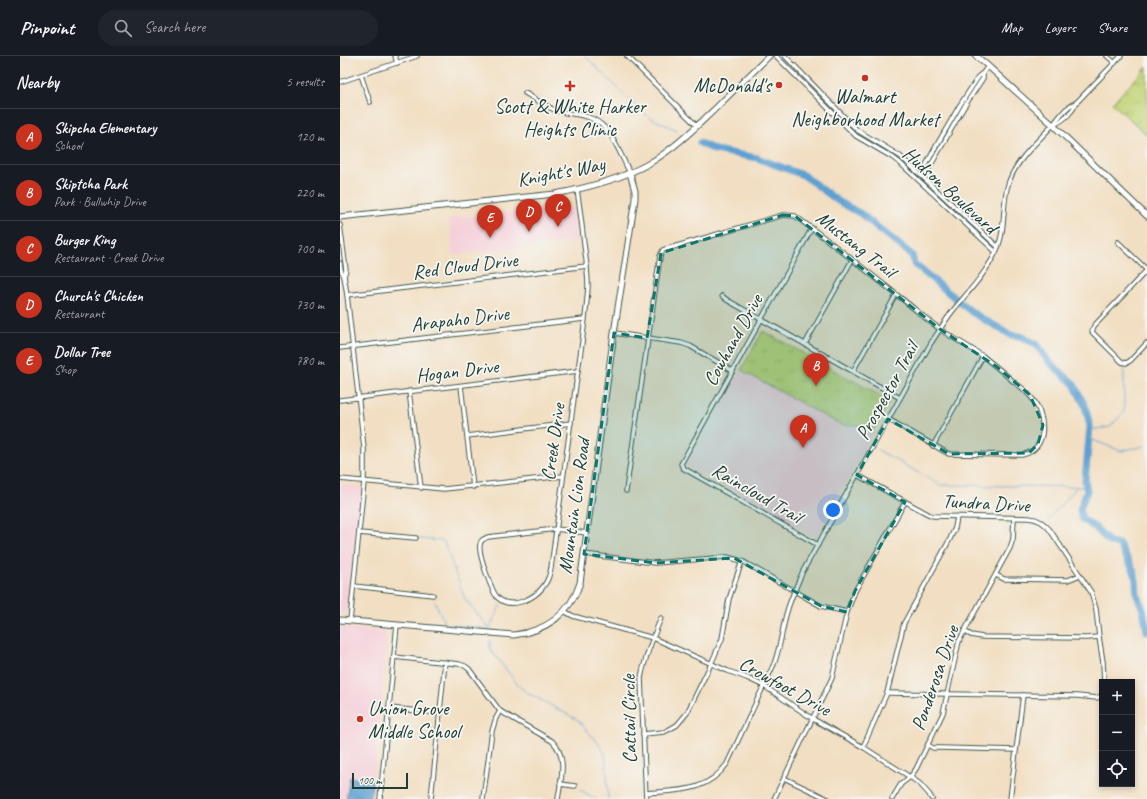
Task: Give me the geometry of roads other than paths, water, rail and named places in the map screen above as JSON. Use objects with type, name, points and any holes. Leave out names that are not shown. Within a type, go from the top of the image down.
[{"type":"main road","name":"Knight's Way","points":[[340,217],[577,190],[630,173],[648,164],[682,140],[769,56]]},
{"type":"main road","points":[[976,56],[1053,125],[1147,216]]},
{"type":"main road","name":"Mountain Lion Road","points":[[340,620],[514,635],[533,632],[542,628],[556,619],[570,604],[578,589],[584,554],[614,333],[635,198],[634,182],[630,173]]},
{"type":"street","points":[[395,56],[397,63]]},
{"type":"street","points":[[340,82],[417,56]]},
{"type":"street","points":[[627,56],[697,126]]},
{"type":"street","name":"Hudson Boulevard","points":[[776,56],[816,96],[844,121],[860,133],[900,156],[998,247]]},
{"type":"street","name":"Hudson Boulevard","points":[[785,56],[820,93],[856,136],[892,157],[918,179],[996,252]]},
{"type":"street","points":[[1108,56],[1115,63]]},
{"type":"street","name":"Prospector Trail","points":[[646,793],[692,788],[703,785],[718,775],[727,764],[778,655],[786,616],[794,590],[803,571],[940,329],[990,264],[996,252],[1003,229],[1007,188],[1018,163],[1053,125],[1062,120],[1073,110],[1077,102],[1121,56]]},
{"type":"street","points":[[918,179],[922,175],[960,105],[979,76],[988,66]]},
{"type":"street","points":[[797,77],[801,73]]},
{"type":"street","points":[[361,75],[370,102]]},
{"type":"street","points":[[525,93],[554,110],[587,116],[598,122],[610,133],[630,173]]},
{"type":"street","points":[[816,96],[820,93]]},
{"type":"street","name":"Creek Drive","points":[[556,528],[488,537],[483,539],[480,543],[479,549],[494,593],[498,598],[503,601],[516,603],[532,597],[544,587],[550,572],[578,371],[588,285],[577,190]]},
{"type":"street","name":"Mustang Trail","points":[[626,492],[647,338],[660,256],[663,250],[783,215],[795,216],[812,228],[940,329],[998,367],[1030,395],[1041,414],[1043,425],[1042,434],[1035,449],[1022,455],[950,454],[933,446],[888,419]]},
{"type":"street","points":[[340,225],[341,244],[346,270],[342,276]]},
{"type":"street","name":"Cowhand Drive","points":[[682,466],[681,464],[812,228]]},
{"type":"street","points":[[1118,242],[1147,270],[1094,326],[1092,332],[1122,362],[1126,363],[1130,361],[1147,342]]},
{"type":"street","points":[[805,344],[852,260]]},
{"type":"street","points":[[340,263],[347,295],[364,448],[364,482],[350,621]]},
{"type":"street","name":"Red Cloud Drive","points":[[347,295],[587,266]]},
{"type":"street","points":[[853,371],[896,294]]},
{"type":"street","points":[[722,296],[761,320],[900,398]]},
{"type":"street","name":"Arapaho Drive","points":[[340,348],[584,319]]},
{"type":"street","points":[[614,333],[686,344],[733,371]]},
{"type":"street","points":[[933,446],[982,356]]},
{"type":"street","name":"Hogan Drive","points":[[340,400],[578,371]]},
{"type":"street","points":[[461,386],[473,487]]},
{"type":"street","points":[[409,391],[421,488]]},
{"type":"street","points":[[467,436],[571,423]]},
{"type":"street","name":"Raincloud Trail","points":[[682,466],[683,468],[818,545]]},
{"type":"street","name":"Tundra Drive","points":[[857,475],[933,516],[1034,519],[1045,524],[1091,592],[1096,609],[1104,679]]},
{"type":"street","points":[[340,479],[421,488],[444,489],[563,476]]},
{"type":"street","points":[[774,799],[832,678],[847,612],[855,591],[905,502]]},
{"type":"street","points":[[863,747],[887,693],[904,623],[950,539],[955,528],[957,517]]},
{"type":"street","name":"Ponderosa Drive","points":[[892,799],[902,784],[916,769],[943,713],[959,641],[1006,558],[1013,540],[1014,518]]},
{"type":"street","points":[[556,528],[587,532]]},
{"type":"street","points":[[359,533],[416,538]]},
{"type":"street","points":[[584,554],[655,563],[727,557],[734,558],[742,561],[821,606],[847,612]]},
{"type":"street","points":[[643,734],[664,732],[677,724],[687,713],[722,639],[730,594],[742,561]]},
{"type":"street","points":[[996,575],[1004,579],[1068,580],[1080,575]]},
{"type":"street","points":[[354,586],[433,596]]},
{"type":"street","name":"Crowfoot Drive","points":[[564,611],[573,616],[653,638],[764,686],[813,719],[863,747],[910,777],[924,789],[932,799]]},
{"type":"street","name":"Cattail Circle","points":[[646,799],[641,678],[643,667],[653,638],[662,618]]},
{"type":"street","points":[[380,799],[397,625]]},
{"type":"street","points":[[964,631],[971,635],[982,637],[1099,637]]},
{"type":"street","points":[[394,657],[460,664],[469,669],[500,711],[546,736],[556,745],[562,757],[558,799]]},
{"type":"street","points":[[431,799],[445,662]]},
{"type":"street","points":[[887,693],[1099,697]]},
{"type":"street","points":[[1010,799],[1022,695]]},
{"type":"street","points":[[389,708],[440,713]]},
{"type":"street","points":[[484,799],[492,731],[500,711]]},
{"type":"street","points":[[928,745],[933,748],[1016,750]]},
{"type":"street","points":[[784,778],[828,799]]},
{"type":"street","points":[[560,784],[575,786]]},
{"type":"water","points":[[350,777],[373,780],[370,799],[346,799]]},
{"type":"waterway","points":[[585,56],[650,118],[677,130]]},
{"type":"waterway","points":[[700,143],[715,150],[757,158],[803,175],[838,201],[861,214],[912,255],[914,264],[973,313],[1011,335],[1020,336],[1036,344],[1049,362],[1074,384],[1085,406],[1090,426],[1085,481],[1087,491],[1080,509],[1082,519],[1096,528],[1109,542],[1119,544],[1134,571],[1137,596],[1143,609],[1147,631]]},
{"type":"waterway","points":[[1090,430],[1110,427],[1124,412],[1124,366]]},
{"type":"waterway","points":[[1090,439],[1121,451],[1144,446]]},
{"type":"waterway","points":[[878,450],[940,485],[1086,487]]},
{"type":"waterway","points":[[1048,520],[1076,488]]},
{"type":"waterway","points":[[420,539],[444,542],[465,599],[490,629]]},
{"type":"waterway","points":[[435,602],[445,624],[489,629]]},
{"type":"waterway","points":[[490,628],[501,604]]},
{"type":"waterway","points":[[490,641],[490,649],[519,686],[526,692],[578,720],[598,743],[604,752],[606,759],[608,799]]},
{"type":"waterway","points":[[580,790],[596,799]]},
{"type":"place","name":"Walmart Neighborhood Market","points":[[865,78]]},
{"type":"place","name":"McDonald's","points":[[779,85]]},
{"type":"place","name":"Scott & White Harker Heights Clinic","points":[[570,86]]},
{"type":"place","name":"Burger King","points":[[558,227]]},
{"type":"place","name":"Church's Chicken","points":[[529,232]]},
{"type":"place","name":"Dollar Tree","points":[[490,238]]},
{"type":"place","name":"Skiptcha Park","points":[[816,386]]},
{"type":"place","name":"Skipcha Elementary","points":[[803,448]]},
{"type":"place","name":"Union Grove Middle School","points":[[360,719]]}]
